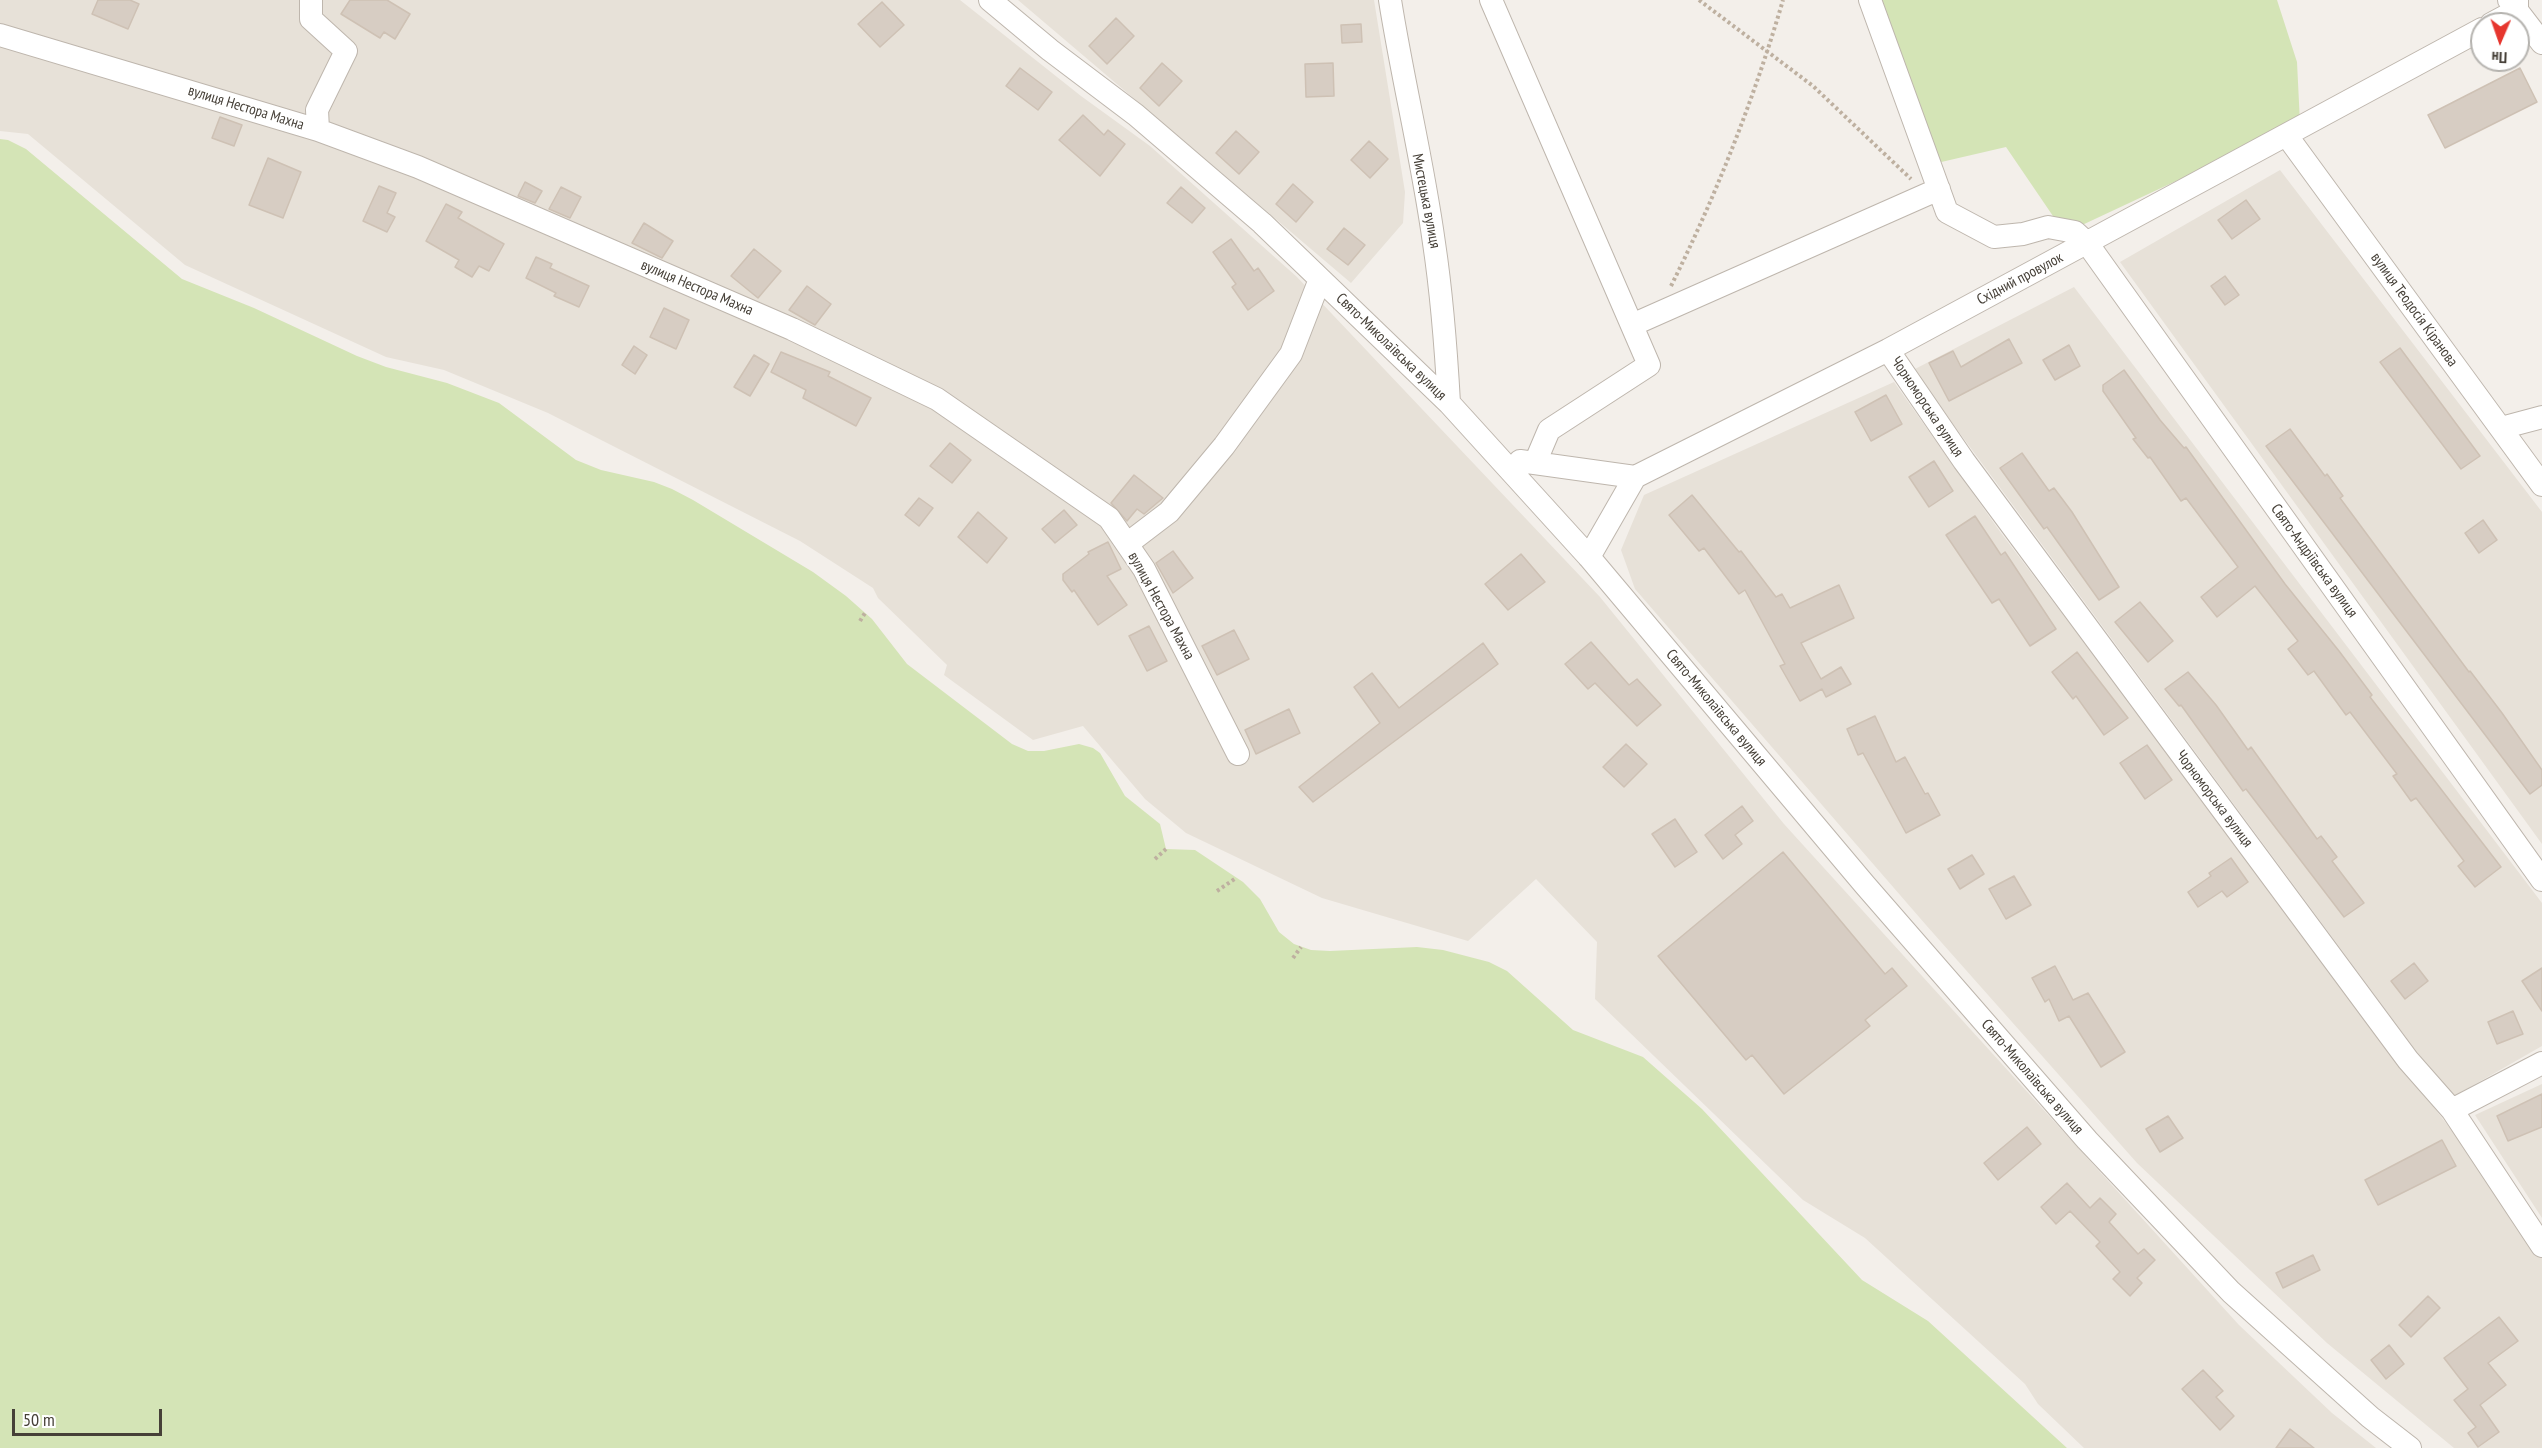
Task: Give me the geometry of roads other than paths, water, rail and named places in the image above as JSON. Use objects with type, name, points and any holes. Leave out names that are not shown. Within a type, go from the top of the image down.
[{"type":"street","points":[[310,0],[311,19],[346,51],[317,110],[318,130]]},
{"type":"street","name":"Свято-Миколаївська вулиця","points":[[990,0],[1050,50],[1136,115],[1262,223],[1449,403],[1589,557],[1865,885],[2087,1140],[2231,1292],[2370,1417],[2410,1448]]},
{"type":"street","name":"Мистецька вулиця","points":[[1390,0],[1434,241],[1444,312],[1449,403]]},
{"type":"street","points":[[1491,0],[1649,365],[1549,430],[1535,463]]},
{"type":"street","points":[[1870,0],[1933,191],[1947,212],[1994,237],[2023,234],[2048,227],[2075,232],[2087,243]]},
{"type":"street","points":[[2515,3],[2542,44]]},
{"type":"street","name":"вулиця Нестора Махна","points":[[0,35],[318,130],[418,167],[792,329],[937,399],[1109,518],[1144,569],[1238,754]]},
{"type":"street","name":"Східний провулок","points":[[1635,477],[1888,350],[2470,36]]},
{"type":"street","name":"вулиця Теодосія Кіранова","points":[[2287,136],[2542,485]]},
{"type":"street","points":[[1632,325],[1933,191]]},
{"type":"street","name":"Свято-Андріївська вулиця","points":[[2087,243],[2542,880]]},
{"type":"street","points":[[1127,544],[1169,512],[1224,446],[1291,354],[1320,279]]},
{"type":"street","name":"Чорноморська вулиця","points":[[1888,350],[1971,471],[2408,1060],[2452,1110],[2542,1246]]},
{"type":"street","points":[[2501,428],[2542,417]]},
{"type":"street","points":[[1500,459],[1635,477],[1589,557]]},
{"type":"street","points":[[2452,1110],[2542,1063]]}]
